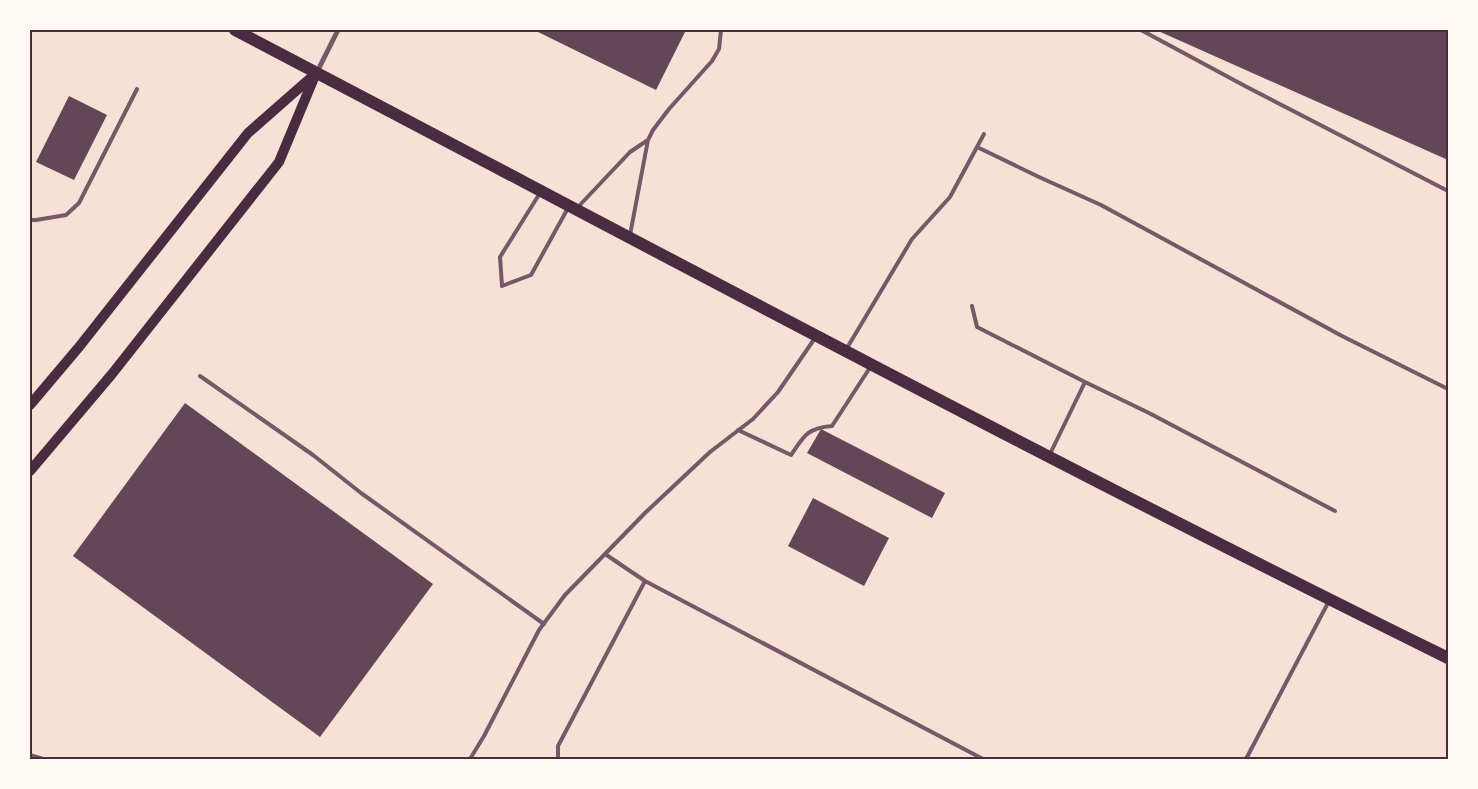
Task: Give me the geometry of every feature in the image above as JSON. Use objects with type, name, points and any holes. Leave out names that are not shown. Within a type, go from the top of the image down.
[{"type":"main road","points":[[234,30],[1048,456],[1329,600],[1448,658]]},
{"type":"main road","points":[[30,405],[79,347],[248,133],[316,73]]},
{"type":"main road","points":[[30,471],[112,374],[279,162],[316,73]]},
{"type":"street","points":[[316,73],[338,30]]},
{"type":"lane","points":[[630,237],[648,140],[669,109],[712,61],[719,49],[721,30]]},
{"type":"lane","points":[[1141,30],[1448,191]]},
{"type":"lane","points":[[30,220],[66,215],[79,203],[137,89]]},
{"type":"lane","points":[[846,350],[912,239],[950,197],[984,134]]},
{"type":"lane","points":[[541,191],[500,257],[502,286],[531,275],[573,207],[630,152],[648,140]]},
{"type":"lane","points":[[977,147],[1101,204],[1342,336],[1448,388]]},
{"type":"lane","points":[[972,306],[977,327],[1149,413],[1335,511]]},
{"type":"lane","points":[[470,759],[544,624],[565,596],[645,512],[710,452],[753,419],[778,392],[817,335]]},
{"type":"lane","points":[[738,430],[791,454],[810,430],[832,426],[872,364]]},
{"type":"lane","points":[[200,376],[314,455],[361,493],[544,624]]},
{"type":"lane","points":[[1048,456],[1085,382]]},
{"type":"lane","points":[[605,554],[645,581],[983,759]]},
{"type":"lane","points":[[558,759],[558,746],[645,581]]},
{"type":"lane","points":[[1246,759],[1329,600]]},
{"type":"lane","points":[[30,755],[42,759]]},
{"type":"building","points":[[534,30],[686,30],[656,90]]},
{"type":"building","points":[[1156,30],[1448,30],[1448,160]]},
{"type":"building","points":[[69,96],[107,115],[74,180],[36,162]]},
{"type":"building","points":[[185,403],[433,584],[320,737],[73,556]]},
{"type":"building","points":[[821,429],[945,493],[932,518],[807,453]]},
{"type":"building","points":[[813,498],[889,538],[864,586],[788,546]]}]
